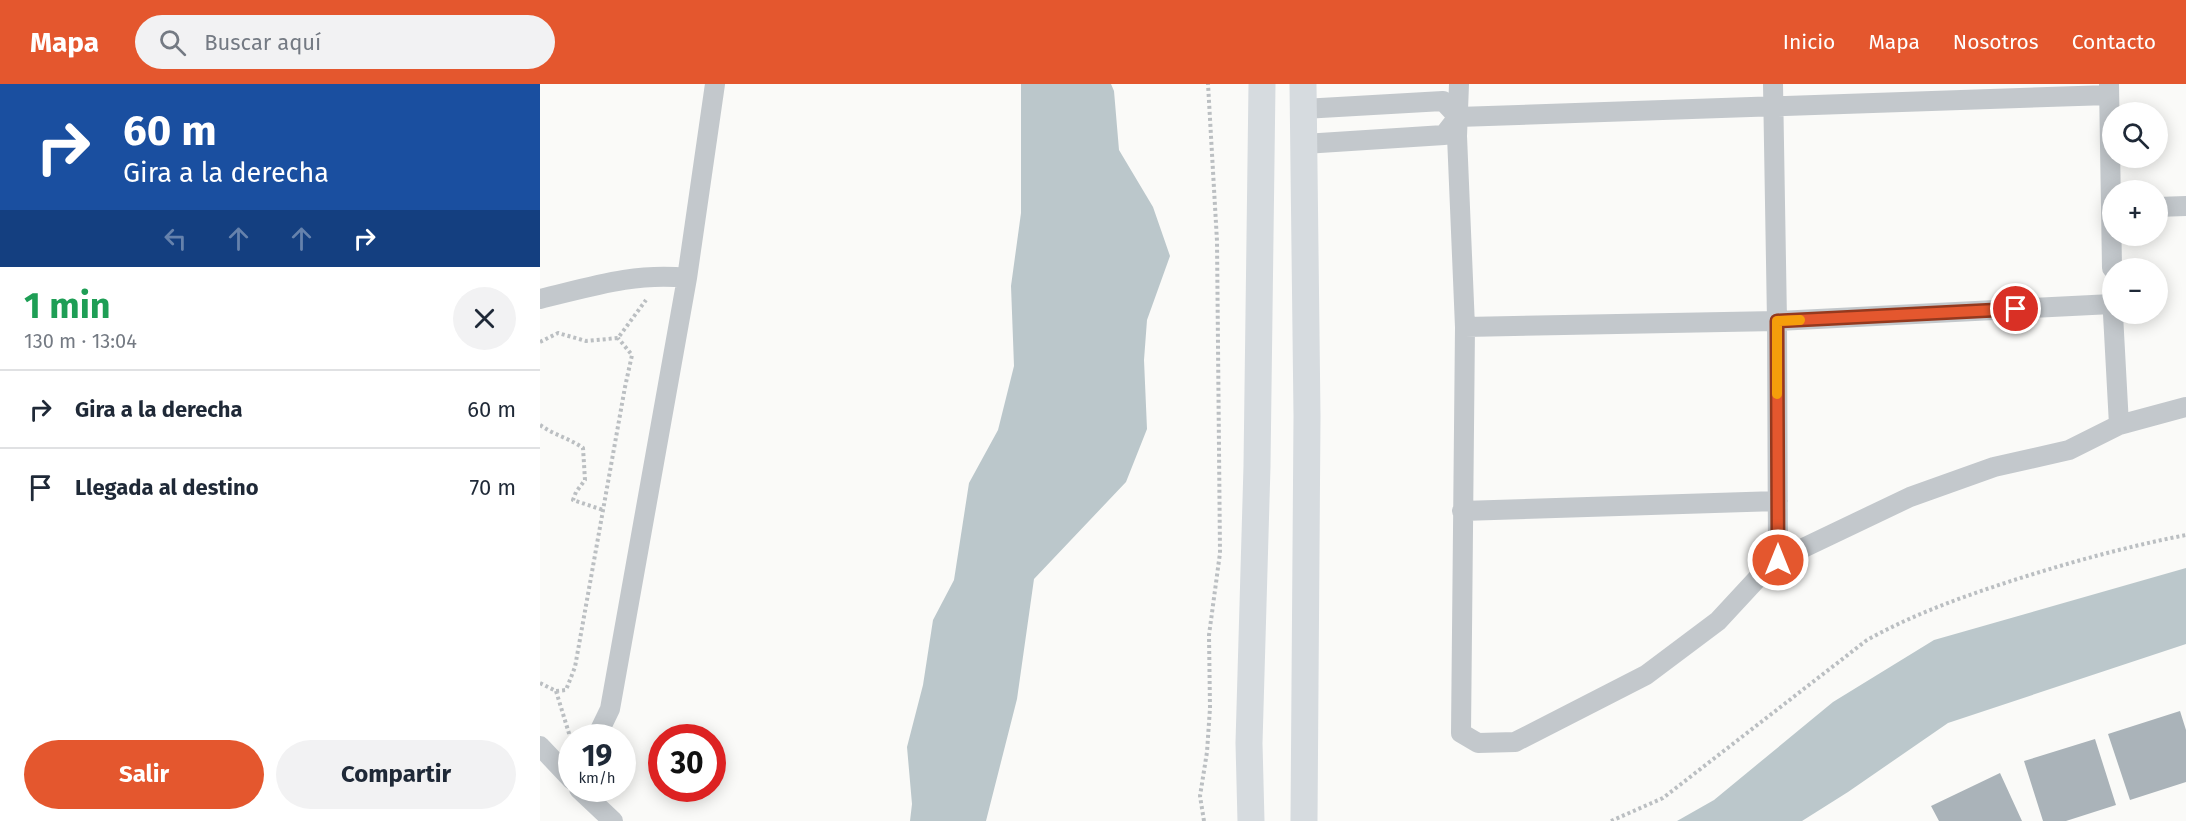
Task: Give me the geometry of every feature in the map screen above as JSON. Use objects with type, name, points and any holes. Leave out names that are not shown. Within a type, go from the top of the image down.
[{"type":"street","points":[[603,724],[610,709],[687,278],[715,84]]},
{"type":"street","points":[[1251,821],[1249,742],[1257,466],[1262,84]]},
{"type":"street","points":[[1459,84],[1456,135],[1466,327],[1461,733],[1478,743],[1515,742],[1646,675],[1718,621],[1768,567],[1778,560],[1910,497],[1994,467],[2069,450],[2119,425],[2186,407]]},
{"type":"street","points":[[1773,84],[1778,560]]},
{"type":"street","points":[[1304,821],[1307,428],[1303,97],[1443,101],[1458,117],[1773,107],[2109,89],[2111,180]]},
{"type":"street","points":[[1304,144],[1444,135],[1458,117]]},
{"type":"street","points":[[2168,207],[2186,206]]},
{"type":"street","points":[[540,299],[632,277],[664,275],[687,278]]},
{"type":"street","points":[[1466,327],[1777,321],[2102,305]]},
{"type":"street","points":[[2114,324],[2119,425]]},
{"type":"street","points":[[1462,511],[1778,501]]},
{"type":"street","points":[[540,746],[558,765]]},
{"type":"street","points":[[594,802],[613,821]]},
{"type":"path","points":[[1204,821],[1200,796],[1207,752],[1210,708],[1209,635],[1220,553],[1217,241],[1208,84]]},
{"type":"path","points":[[540,342],[558,333],[586,341],[618,338],[664,275]]},
{"type":"path","points":[[540,683],[556,691],[566,690],[575,667],[632,355],[618,338]]},
{"type":"path","points":[[540,425],[549,432],[569,438],[583,448],[585,480],[573,500],[603,510]]},
{"type":"path","points":[[1611,821],[1663,798],[1867,640],[1901,621],[1941,604],[2060,565],[2127,547],[2186,535]]},
{"type":"path","points":[[556,691],[566,724]]},
{"type":"shaded area","points":[[1021,84],[1111,84],[1114,91],[1119,150],[1153,207],[1170,256],[1147,320],[1144,360],[1147,429],[1126,482],[1034,579],[1017,699],[986,821],[910,821],[912,804],[907,747],[923,685],[933,620],[954,580],[969,483],[998,430],[1014,366],[1011,286],[1021,213]]},
{"type":"shaded area","points":[[2186,568],[2186,644],[1948,723],[1802,821],[1677,821],[1714,800],[1833,702],[1934,640]]},
{"type":"building","points":[[2180,711],[2186,730],[2186,782],[2130,800],[2108,734]]},
{"type":"building","points":[[2095,739],[2116,805],[2066,821],[2043,821],[2024,761]]},
{"type":"building","points":[[2000,773],[2022,821],[1939,821],[1931,806]]},
{"type":"slow traffic","points":[[1777,394],[1777,321],[1800,320]]},
{"type":"route","points":[[1778,560],[1777,321],[2016,309]]}]
